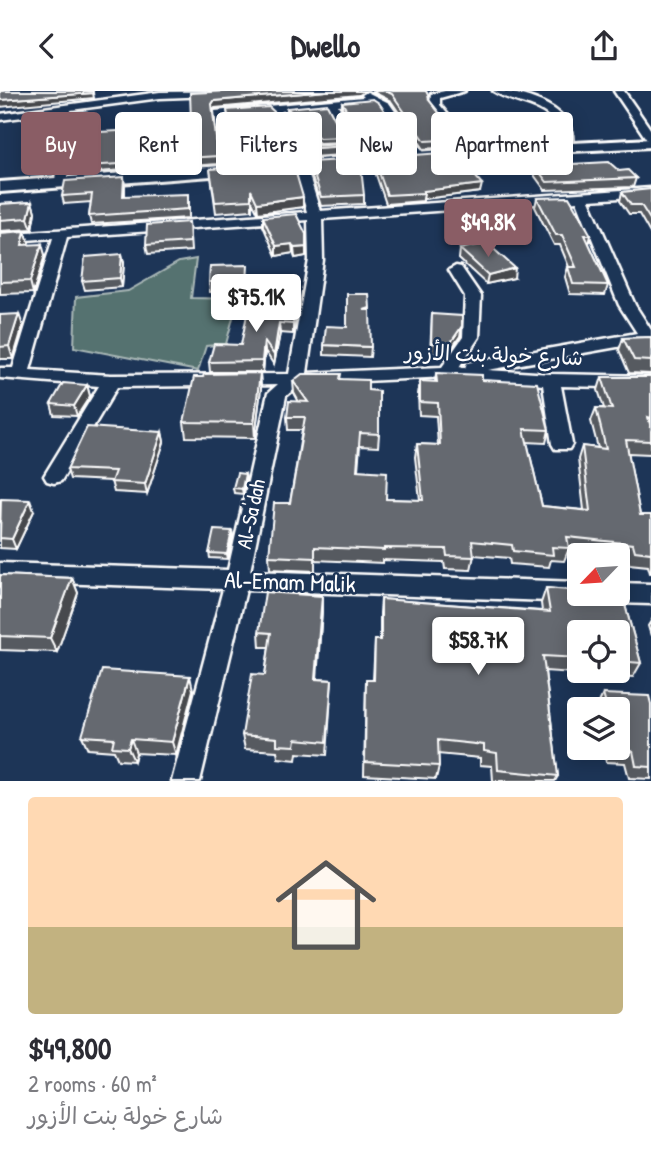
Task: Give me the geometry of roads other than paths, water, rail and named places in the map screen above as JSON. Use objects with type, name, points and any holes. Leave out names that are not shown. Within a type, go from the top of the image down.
[{"type":"street","points":[[0,117],[160,93],[266,91]]},
{"type":"street","points":[[356,91],[370,94],[385,105],[421,157]]},
{"type":"street","points":[[441,112],[435,105],[435,96],[460,91]]},
{"type":"street","points":[[498,91],[542,106],[550,112]]},
{"type":"street","points":[[619,91],[651,138]]},
{"type":"street","points":[[230,112],[332,104],[370,94]]},
{"type":"street","points":[[272,108],[315,150],[355,147],[332,104]]},
{"type":"street","points":[[61,182],[66,109]]},
{"type":"street","points":[[573,147],[651,143]]},
{"type":"street","points":[[322,164],[431,156]]},
{"type":"street","points":[[0,187],[216,172]]},
{"type":"street","points":[[296,379],[316,260],[315,216],[303,175]]},
{"type":"street","points":[[0,237],[651,192]]},
{"type":"street","points":[[447,372],[649,336],[627,305],[581,196]]},
{"type":"street","points":[[19,376],[61,234]]},
{"type":"street","points":[[447,372],[471,337],[473,296],[456,270]]},
{"type":"street","name":"شارع خولة بنت الأزور","points":[[0,373],[111,381],[296,379],[447,372],[551,380],[651,383]]},
{"type":"street","name":"Al-Sa'dah","points":[[186,781],[237,580],[277,393],[296,379]]},
{"type":"street","points":[[551,380],[562,444]]},
{"type":"street","points":[[54,476],[111,381]]},
{"type":"street","name":"Al-Emam Malik","points":[[0,572],[567,592]]},
{"type":"street","points":[[630,593],[651,594]]}]
